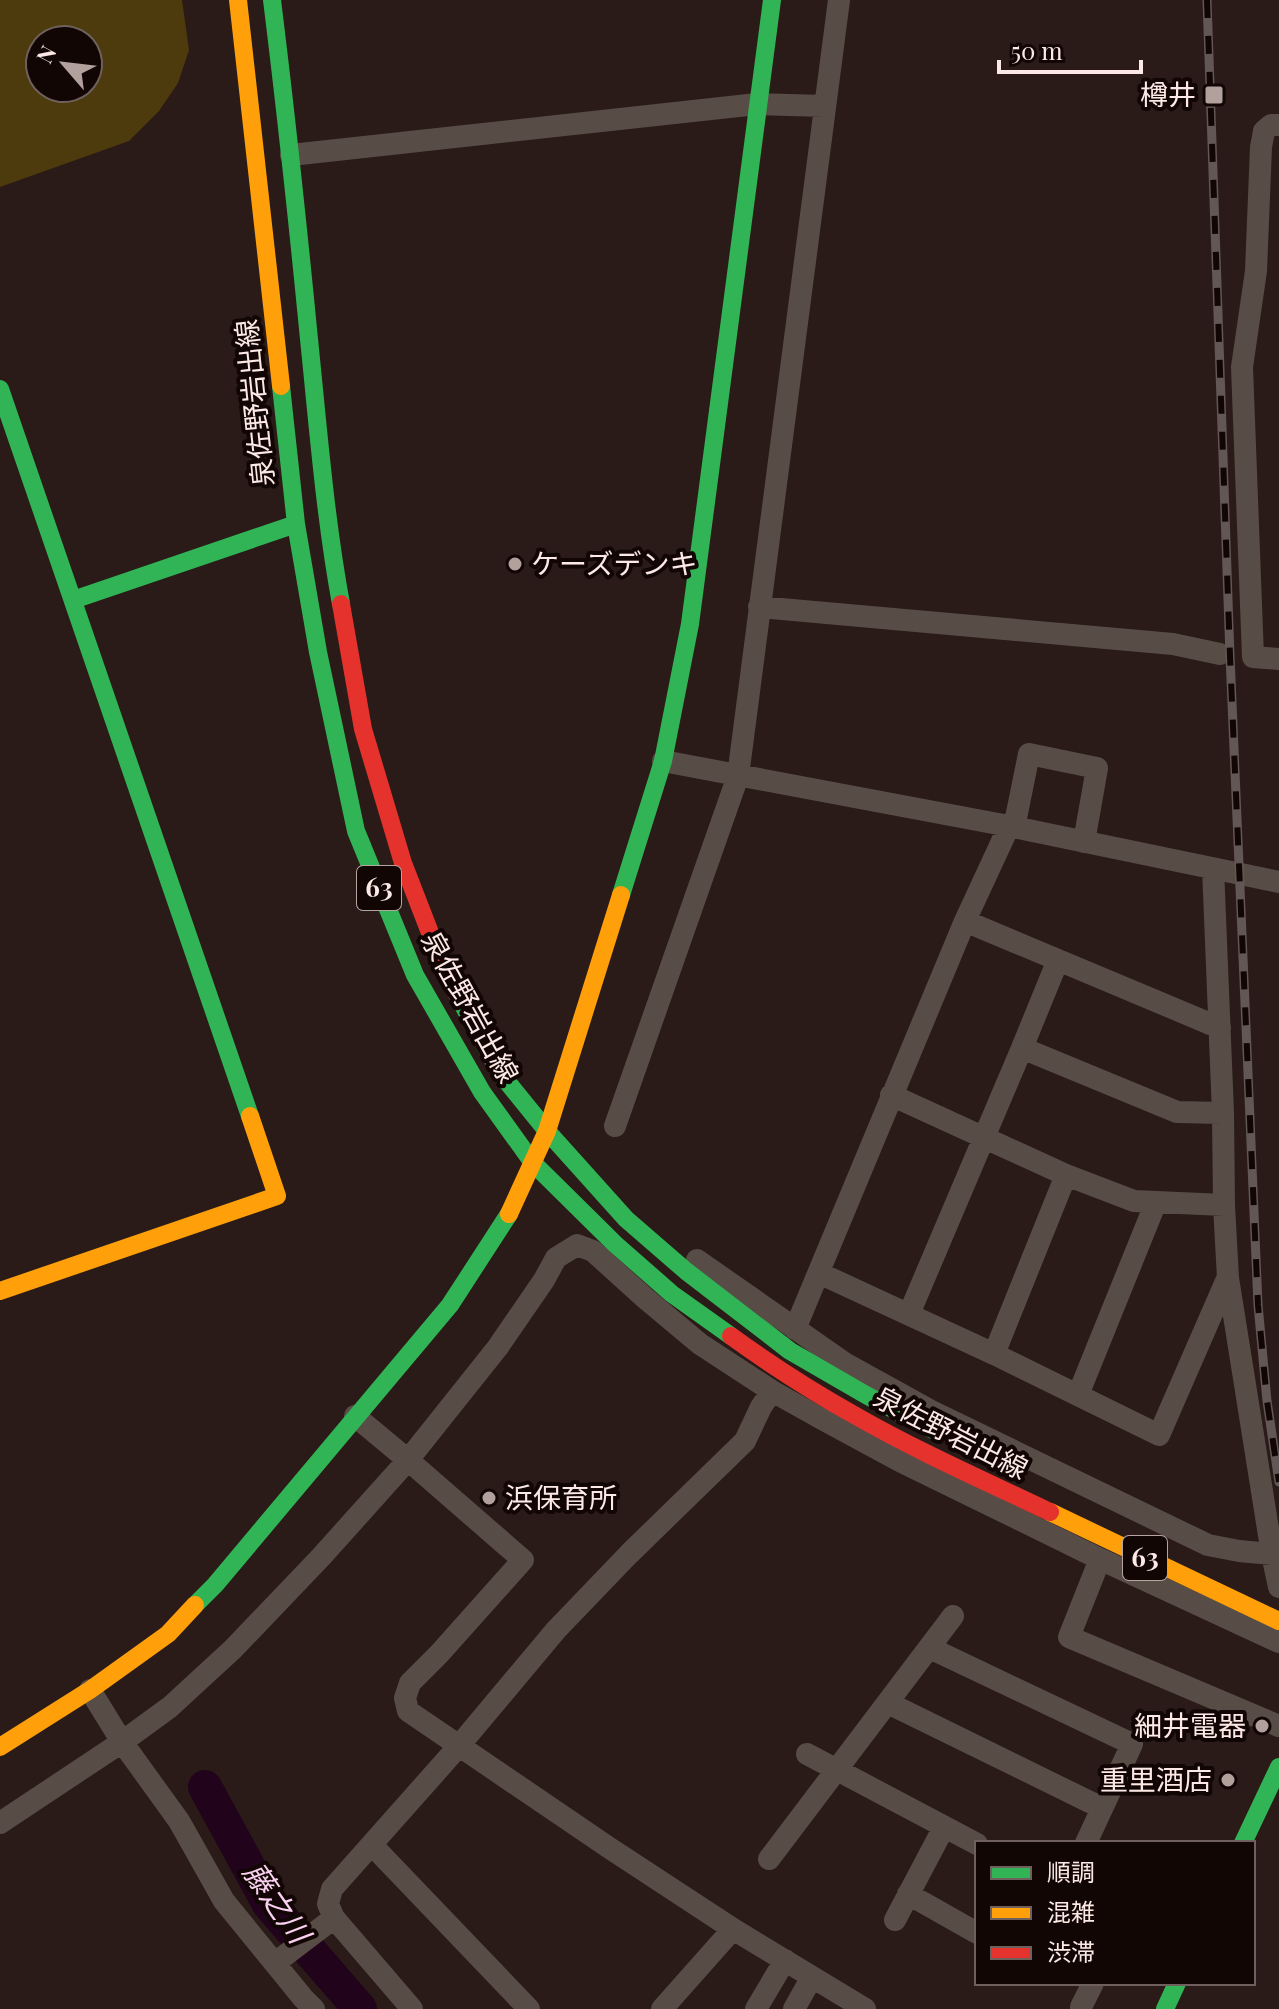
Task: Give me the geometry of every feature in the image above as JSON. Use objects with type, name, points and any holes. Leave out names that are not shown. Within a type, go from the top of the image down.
[{"type":"main road","name":"泉佐野岩出線","points":[[238,0],[296,524],[318,652],[356,831],[415,975],[482,1092],[533,1163],[615,1244],[672,1294],[777,1369],[857,1417],[1011,1495],[1279,1621]]},
{"type":"main road","name":"泉佐野岩出線","points":[[272,0],[334,568],[363,729],[403,863],[446,974],[500,1073],[626,1219],[686,1271],[790,1351],[947,1438],[1199,1560]]},
{"type":"main road","points":[[0,1747],[90,1690],[168,1634],[215,1585],[450,1305],[506,1221],[533,1163],[547,1131],[663,761],[690,624],[772,0]]},
{"type":"main road","points":[[0,389],[277,1196],[0,1291]]},
{"type":"main road","points":[[73,600],[296,524]]},
{"type":"main road","points":[[1244,1841],[1279,1767]]},
{"type":"main road","points":[[1165,2009],[1176,1985]]},
{"type":"street","points":[[615,1126],[738,776],[839,0]]},
{"type":"street","points":[[291,155],[757,104],[825,106]]},
{"type":"street","points":[[1279,125],[1271,125],[1264,131],[1261,147],[1256,271],[1242,367],[1253,657],[1279,659]]},
{"type":"street","points":[[759,607],[1173,644],[1220,654]]},
{"type":"street","points":[[795,1329],[965,921],[1009,826],[1016,818],[1029,754],[1097,768],[1084,842]]},
{"type":"street","points":[[663,761],[1009,826],[1279,882]]},
{"type":"street","points":[[1213,868],[1228,1278],[1272,1554],[1275,1592]]},
{"type":"street","points":[[965,921],[1220,1028]]},
{"type":"street","points":[[909,1314],[1058,960]]},
{"type":"street","points":[[1022,1048],[1177,1112],[1223,1113]]},
{"type":"street","points":[[891,1095],[1066,1175],[1134,1201],[1224,1205]]},
{"type":"street","points":[[994,1354],[1066,1175]]},
{"type":"street","points":[[608,1200],[846,1364],[931,1411],[1208,1545],[1272,1554]]},
{"type":"street","points":[[1078,1395],[1156,1202]]},
{"type":"street","points":[[0,1823],[170,1707],[233,1649],[408,1460],[498,1347],[556,1258],[577,1245],[593,1251],[700,1344],[772,1391],[900,1461],[1279,1642]]},
{"type":"street","points":[[819,1273],[1159,1435],[1228,1278]]},
{"type":"street","points":[[412,2009],[329,1921],[328,1904],[332,1889],[458,1747],[556,1630],[745,1441],[772,1391]]},
{"type":"street","points":[[355,1416],[523,1560],[410,1683],[405,1698],[408,1711],[733,1929],[865,2009]]},
{"type":"street","points":[[1100,1559],[1069,1637],[1279,1726]]},
{"type":"street","points":[[769,1859],[953,1616]]},
{"type":"street","points":[[930,1648],[1132,1744],[1087,1841]]},
{"type":"street","points":[[90,1690],[122,1742],[179,1821],[224,1901],[278,1961],[314,2009]]},
{"type":"street","points":[[888,1703],[1102,1808]]},
{"type":"street","points":[[807,1754],[975,1843]]},
{"type":"street","points":[[895,1920],[944,1827]]},
{"type":"street","points":[[372,1845],[529,2009]]},
{"type":"street","points":[[908,1894],[975,1932]]},
{"type":"street","points":[[278,1961],[329,1921]]},
{"type":"street","points":[[662,2009],[733,1929]]},
{"type":"street","points":[[756,2009],[785,1960]]},
{"type":"street","points":[[794,2009],[812,1977]]},
{"type":"shaded area","points":[[0,0],[182,0],[189,50],[178,83],[159,111],[129,141],[0,187]]},
{"type":"waterway","name":"藤之川","points":[[205,1787],[269,1904],[360,2009]]},
{"type":"railway","points":[[1207,0],[1230,656],[1258,1305],[1279,1482]]},
{"type":"traffic: fast","points":[[272,0],[322,472],[341,604]]},
{"type":"traffic: fast","points":[[621,895],[663,761],[690,624],[772,0]]},
{"type":"traffic: fast","points":[[281,386],[296,524],[318,652],[356,831],[415,975],[482,1092],[533,1163],[615,1244],[672,1294],[731,1336]]},
{"type":"traffic: fast","points":[[0,389],[250,1116]]},
{"type":"traffic: fast","points":[[73,600],[296,524]]},
{"type":"traffic: fast","points":[[457,994],[500,1073],[626,1219],[686,1271],[790,1351],[933,1430]]},
{"type":"traffic: fast","points":[[195,1605],[450,1305],[509,1214]]},
{"type":"traffic: fast","points":[[1244,1841],[1279,1767]]},
{"type":"traffic: fast","points":[[1165,2009],[1176,1985]]},
{"type":"traffic: slow","points":[[238,0],[281,386]]},
{"type":"traffic: slow","points":[[509,1214],[547,1131],[621,895]]},
{"type":"traffic: slow","points":[[0,1291],[277,1196],[250,1116]]},
{"type":"traffic: slow","points":[[1050,1512],[1279,1621]]},
{"type":"traffic: slow","points":[[0,1747],[90,1690],[168,1634],[195,1605]]},
{"type":"traffic: jam","points":[[341,604],[363,729],[403,863],[446,974],[457,994]]},
{"type":"traffic: jam","points":[[731,1336],[808,1388],[880,1429],[1050,1512]]},
{"type":"place","name":"樽井","points":[[1214,95]]},
{"type":"place","name":"ケーズデンキ","points":[[515,564]]},
{"type":"place","name":"浜保育所","points":[[489,1498]]},
{"type":"place","name":"細井電器","points":[[1262,1726]]},
{"type":"place","name":"重里酒店","points":[[1228,1780]]}]
